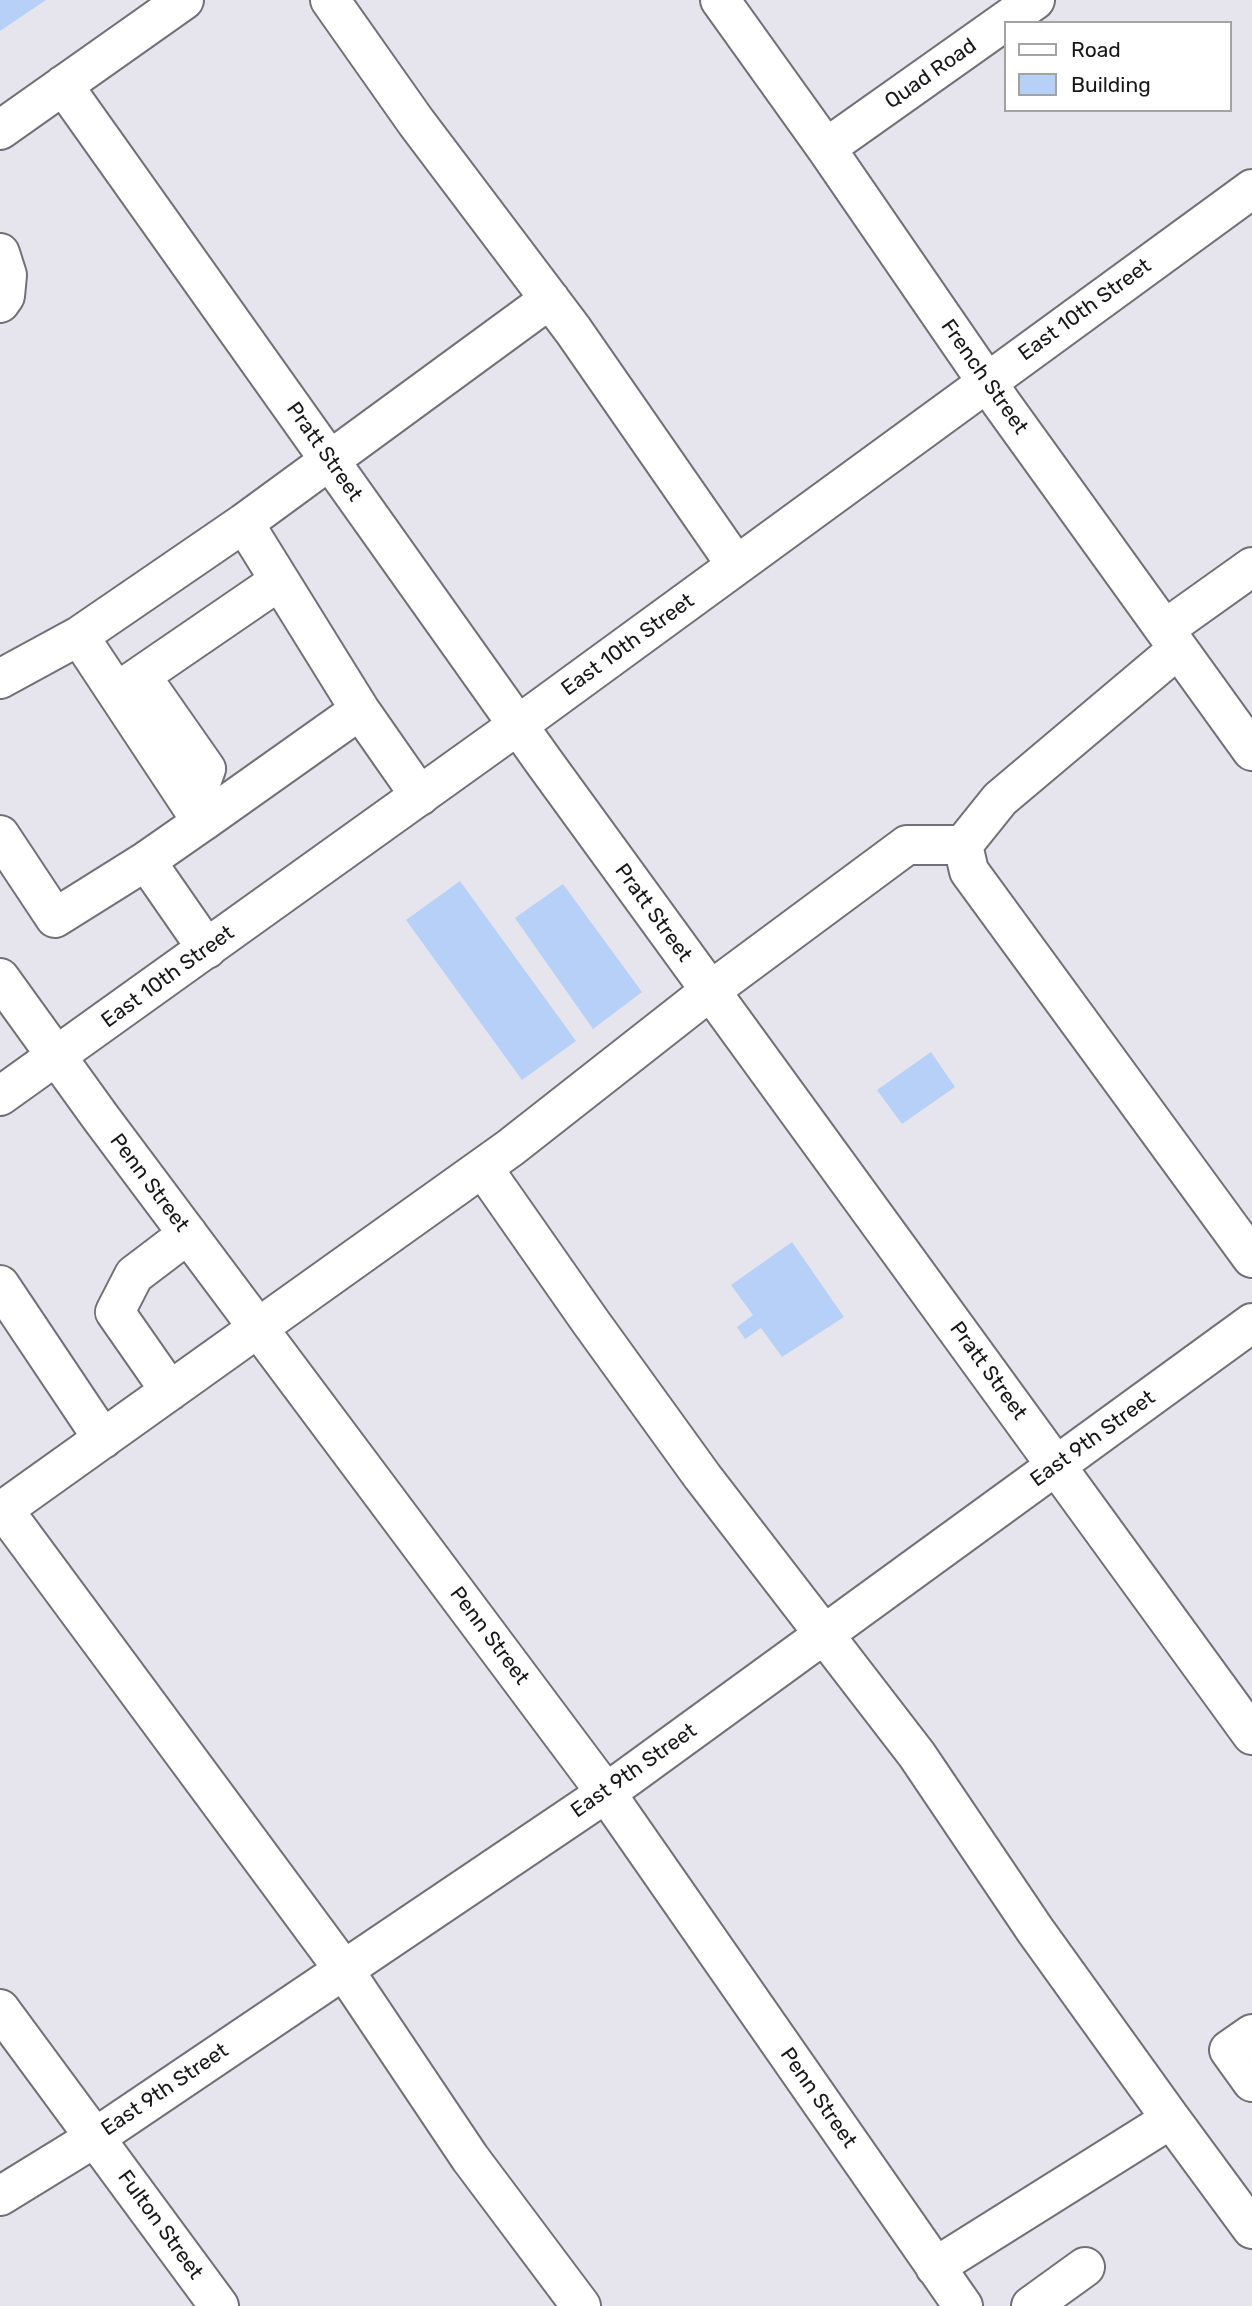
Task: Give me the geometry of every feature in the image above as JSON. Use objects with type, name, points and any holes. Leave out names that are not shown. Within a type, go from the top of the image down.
[{"type":"street","points":[[0,130],[184,0]]},
{"type":"street","points":[[330,0],[416,122],[550,299],[736,565]]},
{"type":"street","name":"French Street","points":[[720,0],[1252,751]]},
{"type":"street","name":"Quad Road","points":[[1005,21],[1035,0]]},
{"type":"street","name":"Quad Road","points":[[826,148],[1004,22]]},
{"type":"street","name":"Pratt Street","points":[[63,85],[518,725],[1252,1735]]},
{"type":"street","name":"East 10th Street","points":[[0,1096],[420,796],[1252,189]]},
{"type":"street","points":[[0,253],[7,275],[5,296],[0,303]]},
{"type":"street","points":[[0,679],[79,636],[244,523],[550,299]]},
{"type":"street","points":[[244,523],[360,710],[420,796]]},
{"type":"street","points":[[963,845],[1000,799],[1252,566]]},
{"type":"street","points":[[129,684],[279,581]]},
{"type":"street","points":[[79,636],[129,684],[197,814]]},
{"type":"street","points":[[0,835],[55,918],[146,861],[197,814],[360,710]]},
{"type":"street","points":[[582,2306],[470,2158],[344,1970],[2,1511],[483,1168],[710,991],[907,845],[963,845]]},
{"type":"street","points":[[963,845],[970,871],[1252,1258]]},
{"type":"street","points":[[146,861],[207,950]]},
{"type":"street","name":"Penn Street","points":[[0,978],[56,1058],[606,1793],[963,2306]]},
{"type":"street","points":[[483,1168],[702,1476],[917,1755],[1043,1941],[1252,2229]]},
{"type":"street","points":[[170,1391],[115,1312],[134,1275],[188,1234]]},
{"type":"street","points":[[0,1284],[103,1438]]},
{"type":"street","name":"East 9th Street","points":[[0,2196],[96,2137],[606,1793],[1252,1324]]},
{"type":"street","name":"Fulton Street","points":[[0,2010],[219,2306]]},
{"type":"street","points":[[1252,2034],[1230,2050],[1252,2081]]},
{"type":"street","points":[[935,2267],[1171,2119]]},
{"type":"street","points":[[1031,2306],[1085,2267]]},
{"type":"building","points":[[0,0],[46,0],[0,31]]},
{"type":"building","points":[[460,881],[576,1041],[522,1080],[406,920]]},
{"type":"building","points":[[563,884],[642,992],[593,1029],[515,918]]},
{"type":"building","points":[[931,1052],[955,1087],[902,1124],[877,1090]]},
{"type":"building","points":[[792,1242],[844,1317],[782,1357],[761,1328],[745,1339],[737,1327],[753,1315],[731,1285]]}]
